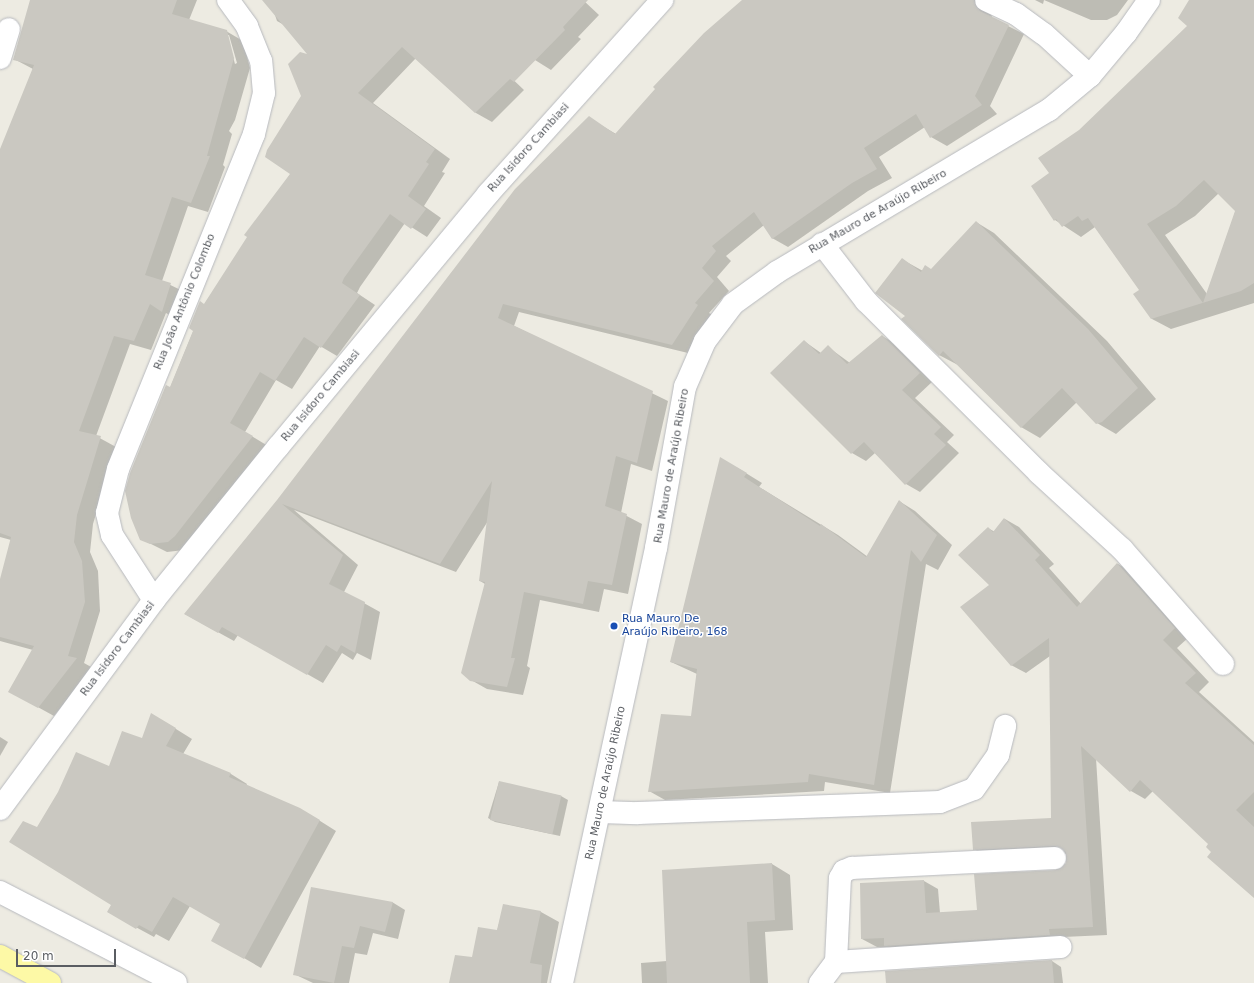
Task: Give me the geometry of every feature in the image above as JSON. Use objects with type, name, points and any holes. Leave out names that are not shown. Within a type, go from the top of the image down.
[{"type":"main road","points":[[0,956],[50,983]]},
{"type":"street","name":"Rua João Antônio Colombo","points":[[154,600],[112,535],[107,513],[118,469],[254,134],[264,93],[261,61],[247,26],[228,0]]},
{"type":"street","name":"Rua Isidoro Cambiasi","points":[[0,809],[154,600],[488,194],[662,0]]},
{"type":"street","points":[[986,0],[1016,14],[1044,34],[1090,76]]},
{"type":"street","name":"Rua Mauro de Araújo Ribeiro","points":[[562,983],[656,548],[685,387],[705,340],[733,304],[822,244],[1049,110],[1090,76],[1126,33],[1149,0]]},
{"type":"street","points":[[0,58],[9,29]]},
{"type":"street","points":[[822,244],[866,301],[1039,473],[1122,548],[1223,664]]},
{"type":"street","points":[[600,812],[638,813],[940,802],[974,789],[998,755],[1005,726]]},
{"type":"street","points":[[820,983],[836,962],[840,878],[844,871],[852,868],[1055,858]]},
{"type":"street","points":[[0,892],[176,983]]},
{"type":"street","points":[[836,962],[1061,948]]},
{"type":"building","points":[[30,0],[177,0],[172,14],[227,30],[234,58],[207,156],[210,156],[191,203],[172,197],[145,275],[171,283],[162,312],[150,304],[134,341],[114,336],[79,431],[101,436],[77,515],[74,542],[82,561],[85,602],[68,656],[77,658],[38,708],[8,692],[34,646],[0,637],[0,579],[11,537],[0,533],[0,149],[34,65],[13,60]]},
{"type":"building","points":[[262,0],[588,0],[563,27],[565,30],[514,82],[510,79],[475,113],[402,47],[358,93],[435,149],[426,162],[429,164],[408,196],[426,209],[411,229],[390,214],[344,278],[342,283],[360,295],[321,348],[304,337],[275,381],[260,372],[230,423],[253,436],[175,536],[168,542],[150,544],[140,540],[131,518],[125,491],[130,473],[166,385],[170,387],[193,331],[189,328],[200,301],[204,304],[247,237],[244,235],[290,174],[265,157],[267,150],[301,96],[288,64],[300,52],[307,54]]},
{"type":"building","points":[[742,0],[974,0],[980,11],[1009,25],[975,96],[982,105],[930,138],[916,114],[864,148],[877,169],[852,183],[772,239],[754,212],[712,246],[716,251],[702,268],[714,281],[695,303],[698,305],[672,345],[503,304],[498,318],[653,391],[637,463],[616,456],[605,506],[627,514],[612,585],[588,581],[583,604],[524,592],[511,658],[515,658],[507,687],[470,681],[461,673],[485,582],[479,581],[492,481],[440,564],[282,504],[343,555],[329,584],[365,602],[355,653],[341,645],[337,652],[326,645],[307,675],[222,627],[218,633],[184,614],[277,500],[515,189],[589,116],[615,134],[655,89],[653,87],[704,33]]},
{"type":"building","points":[[1189,0],[1254,0],[1254,283],[1241,291],[1203,303],[1151,319],[1133,294],[1139,290],[1088,218],[1082,221],[1078,216],[1062,227],[1056,219],[1054,221],[1031,186],[1049,173],[1038,158],[1079,130],[1187,26],[1178,18]],"holes":[[[1204,180],[1235,211],[1203,303],[1147,224],[1176,206]]]},
{"type":"building","points":[[976,221],[1088,329],[1138,388],[1102,422],[1096,424],[1062,388],[1021,428],[943,351],[939,356],[901,319],[905,316],[875,293],[902,258],[921,272],[925,265],[931,269]]},
{"type":"building","points":[[882,335],[920,373],[902,390],[941,427],[934,434],[946,445],[905,485],[864,442],[851,454],[770,373],[804,340],[819,354],[828,345],[847,364]]},
{"type":"building","points":[[720,457],[747,473],[744,477],[820,526],[821,524],[866,557],[899,500],[937,535],[921,562],[911,550],[874,785],[809,774],[808,782],[648,792],[661,714],[691,716],[697,669],[670,662]]},
{"type":"building","points":[[1004,518],[1040,555],[1035,560],[1077,607],[1117,563],[1175,628],[1163,640],[1196,673],[1185,683],[1254,745],[1254,792],[1236,810],[1254,827],[1254,898],[1207,857],[1211,852],[1206,847],[1208,844],[1140,780],[1130,792],[1081,746],[1093,927],[1049,929],[1050,935],[884,946],[884,938],[861,939],[860,883],[924,880],[926,913],[977,910],[974,874],[1056,870],[1066,863],[1066,852],[1055,846],[973,850],[971,822],[1051,818],[1049,638],[1011,666],[960,607],[989,585],[958,555],[988,527],[993,532]]},
{"type":"building","points":[[151,713],[176,728],[166,746],[231,773],[229,777],[300,808],[320,820],[244,959],[211,941],[220,924],[173,897],[152,932],[139,925],[136,929],[107,912],[111,905],[9,842],[23,821],[37,827],[58,792],[76,752],[109,766],[122,731],[142,738]]},
{"type":"building","points":[[499,781],[561,795],[552,834],[490,820]]},
{"type":"building","points":[[772,863],[775,920],[747,922],[750,983],[667,983],[662,870]]},
{"type":"building","points":[[311,887],[393,902],[385,932],[360,926],[354,948],[342,946],[334,983],[293,975]]},
{"type":"building","points":[[503,904],[541,911],[530,963],[542,965],[541,983],[449,983],[455,955],[472,957],[478,927],[497,930]]},
{"type":"building","points":[[1052,960],[1054,983],[886,983],[885,971]]},
{"type":"place","name":"Rua Mauro De Araújo Ribeiro, 168","points":[[614,626]]}]
